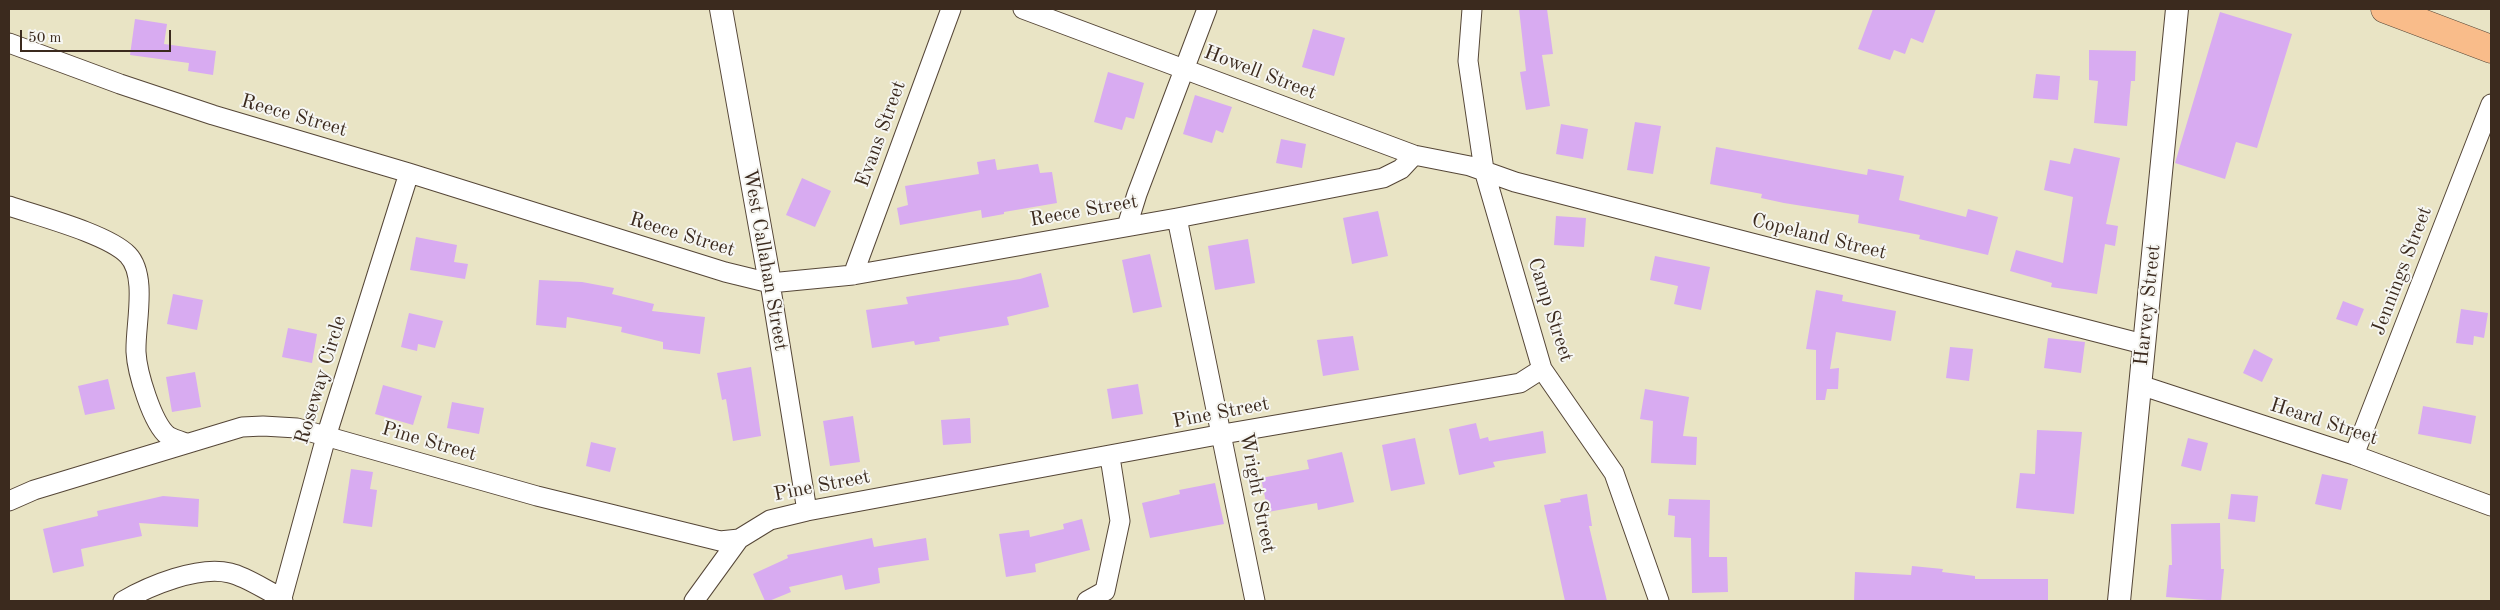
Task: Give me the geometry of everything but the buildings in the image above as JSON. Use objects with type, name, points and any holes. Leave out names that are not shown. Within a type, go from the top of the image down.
[{"type":"main road","points":[[2385,9],[2491,49]]},
{"type":"street","name":"West Callahan Street","points":[[721,9],[770,282],[807,511]]},
{"type":"street","name":"Evans Street","points":[[853,275],[951,9]]},
{"type":"street","name":"Howell Street","points":[[1023,9],[1414,155],[1484,170]]},
{"type":"street","points":[[1127,226],[1136,194],[1207,9]]},
{"type":"street","name":"Camp Street","points":[[1472,9],[1468,61],[1484,170],[1542,369],[1614,473],[1659,601]]},
{"type":"street","name":"Harvey Street","points":[[2119,601],[2177,9]]},
{"type":"street","name":"Reece Street","points":[[9,43],[120,84],[213,115],[409,173],[725,272],[770,282],[853,275],[1177,218],[1383,178],[1401,169],[1414,155]]},
{"type":"street","name":"Jennings Street","points":[[2354,455],[2491,104]]},
{"type":"street","name":"Copeland Street","points":[[1484,170],[1515,182],[2143,344]]},
{"type":"street","name":"Roseway Circle","points":[[282,599],[326,437],[409,173]]},
{"type":"street","points":[[9,206],[114,244],[129,256],[136,271],[139,291],[136,353],[146,394],[161,429],[169,437],[186,443]]},
{"type":"street","name":"Wright Street","points":[[1177,218],[1255,601]]},
{"type":"street","name":"Pine Street","points":[[9,501],[34,490],[186,443],[242,427],[263,426],[297,428],[537,496],[699,538],[720,541],[739,539],[770,520],[807,511],[1110,457],[1222,434],[1520,383],[1542,369]]},
{"type":"street","name":"Heard Street","points":[[2140,385],[2354,455],[2491,506]]},
{"type":"street","points":[[1087,601],[1105,591],[1120,521],[1110,457]]},
{"type":"street","points":[[694,601],[739,539]]},
{"type":"street","points":[[123,601],[153,586],[204,572],[229,572],[282,599]]}]
